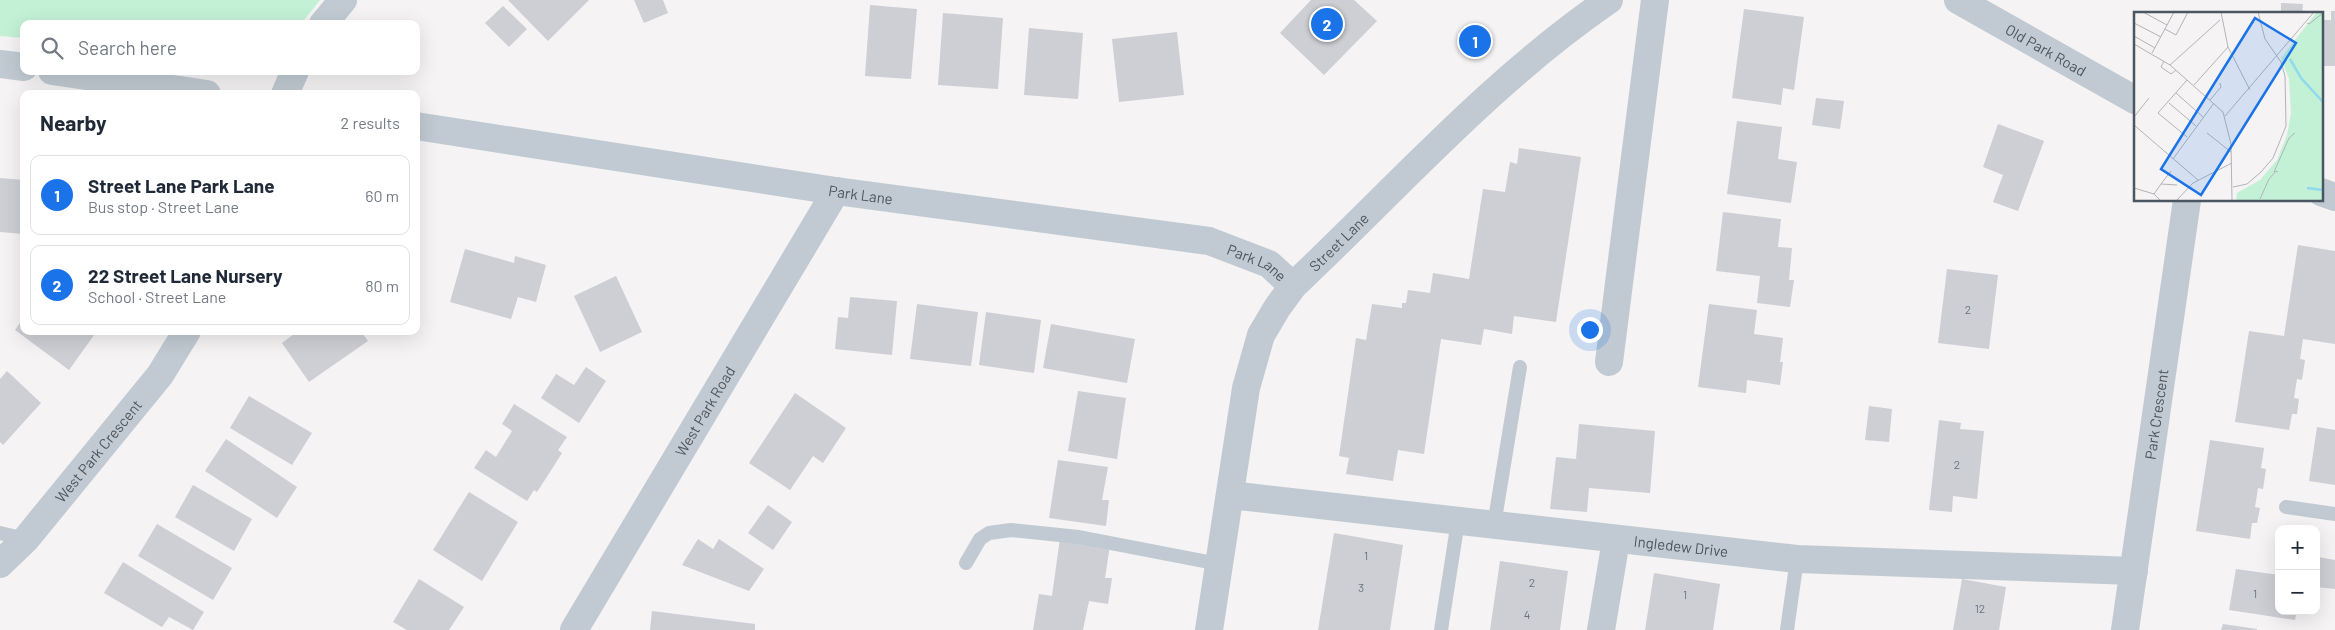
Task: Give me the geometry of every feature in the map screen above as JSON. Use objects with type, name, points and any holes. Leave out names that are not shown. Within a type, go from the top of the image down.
[{"type":"street","points":[[326,20],[343,0]]},
{"type":"street","name":"Street Lane","points":[[1209,630],[1246,388],[1261,334],[1277,308],[1293,286],[1470,115],[1568,28],[1609,0]]},
{"type":"street","points":[[1609,362],[1655,0]]},
{"type":"street","name":"Old Park Road","points":[[1958,0],[2134,99]]},
{"type":"street","points":[[0,64],[20,66]]},
{"type":"street","points":[[79,75],[180,90]]},
{"type":"street","points":[[287,90],[293,75]]},
{"type":"street","name":"Park Lane","points":[[420,127],[836,191],[1209,241],[1269,264],[1293,286]]},
{"type":"street","name":"West Park Road","points":[[574,630],[836,191]]},
{"type":"street","points":[[2322,192],[2335,197]]},
{"type":"street","name":"Park Crescent","points":[[2125,630],[2186,201]]},
{"type":"street","name":"West Park Crescent","points":[[0,564],[26,539],[160,375],[185,335]]},
{"type":"street","name":"Ingledew Drive","points":[[1230,495],[1797,559],[2134,571]]},
{"type":"street","points":[[1601,630],[1616,540]]},
{"type":"lane","points":[[1494,525],[1520,367]]},
{"type":"lane","points":[[2286,507],[2335,514]]},
{"type":"lane","points":[[1441,630],[1458,521]]},
{"type":"lane","points":[[966,563],[980,539],[989,532],[1011,530],[1079,537],[1219,564]]},
{"type":"lane","points":[[0,533],[26,539]]},
{"type":"lane","points":[[1787,630],[1797,559]]},
{"type":"green space","points":[[0,0],[320,0],[304,20],[20,20],[20,38],[0,36]]},
{"type":"building","points":[[508,0],[589,0],[548,41]]},
{"type":"building","points":[[634,0],[663,0],[668,13],[644,23]]},
{"type":"building","points":[[1311,0],[1354,0],[1377,21],[1324,75],[1280,33]]},
{"type":"building","points":[[2281,3],[2303,4],[2302,12],[2281,12]]},
{"type":"building","points":[[870,5],[917,9],[911,79],[865,76]]},
{"type":"building","points":[[503,6],[527,29],[509,47],[485,23]]},
{"type":"building","points":[[1744,9],[1804,17],[1794,90],[1783,88],[1781,105],[1732,98]]},
{"type":"building","points":[[2331,11],[2335,11],[2335,66],[2322,66],[2322,20],[2331,20]]},
{"type":"building","points":[[943,13],[1003,18],[998,89],[938,85]]},
{"type":"building","points":[[1029,28],[1083,33],[1078,99],[1024,95]]},
{"type":"building","points":[[1177,32],[1184,95],[1119,102],[1112,39]]},
{"type":"building","points":[[1816,98],[1844,101],[1840,129],[1812,125]]},
{"type":"building","points":[[1737,121],[1782,127],[1778,159],[1797,162],[1791,203],[1727,194]]},
{"type":"building","points":[[1998,124],[2044,141],[2018,211],[1993,202],[2003,175],[1983,167]]},
{"type":"building","points":[[1519,148],[1581,157],[1556,322],[1514,316],[1512,334],[1484,329],[1481,345],[1441,339],[1424,454],[1398,450],[1393,481],[1346,474],[1349,458],[1339,456],[1356,338],[1366,340],[1372,304],[1402,308],[1402,303],[1406,303],[1408,290],[1430,293],[1433,273],[1469,279],[1483,189],[1505,192],[1510,162],[1517,164]]},
{"type":"building","points":[[0,178],[20,180],[20,234],[0,232]]},
{"type":"building","points":[[1723,212],[1781,219],[1778,247],[1792,248],[1789,280],[1794,280],[1790,307],[1757,303],[1760,276],[1716,271]]},
{"type":"building","points":[[2298,245],[2335,251],[2335,344],[2303,339],[2300,359],[2305,360],[2302,380],[2297,379],[2294,398],[2299,399],[2297,414],[2292,414],[2289,430],[2235,422],[2249,331],[2284,336]]},
{"type":"building","points":[[465,249],[514,263],[515,256],[546,265],[536,302],[518,297],[511,319],[450,302]]},
{"type":"building","points":[[1947,269],[1998,275],[1989,349],[1938,343]]},
{"type":"building","points":[[616,276],[642,332],[600,352],[574,296]]},
{"type":"building","points":[[850,297],[897,301],[892,355],[835,349],[838,317],[848,318]]},
{"type":"building","points":[[917,304],[978,312],[971,366],[910,359]]},
{"type":"building","points":[[1709,304],[1757,310],[1754,334],[1783,338],[1780,362],[1783,362],[1780,385],[1747,380],[1746,393],[1698,387]]},
{"type":"building","points":[[986,312],[1041,320],[1034,373],[979,365]]},
{"type":"building","points":[[20,323],[20,334],[15,330]]},
{"type":"building","points":[[1051,324],[1135,339],[1127,383],[1043,368]]},
{"type":"building","points":[[22,335],[94,335],[69,370]]},
{"type":"building","points":[[293,335],[364,335],[368,341],[309,382],[282,343]]},
{"type":"building","points":[[586,367],[606,381],[579,423],[541,398],[556,374],[574,385]]},
{"type":"building","points":[[7,371],[41,403],[3,445],[0,442],[0,379]]},
{"type":"building","points":[[1078,391],[1126,398],[1117,459],[1068,451]]},
{"type":"building","points":[[795,393],[846,428],[823,463],[813,456],[790,490],[749,463]]},
{"type":"building","points":[[249,396],[312,433],[292,465],[230,428]]},
{"type":"building","points":[[514,404],[567,437],[558,450],[562,453],[537,492],[534,490],[527,501],[474,468],[486,450],[496,457],[512,431],[502,424]]},
{"type":"building","points":[[1869,406],[1892,409],[1889,442],[1865,440]]},
{"type":"building","points":[[1939,420],[1961,423],[1960,429],[1984,431],[1977,499],[1953,496],[1952,512],[1929,510]]},
{"type":"building","points":[[1579,424],[1655,431],[1650,493],[1589,488],[1587,512],[1550,509],[1556,457],[1576,459]]},
{"type":"building","points":[[2317,427],[2335,430],[2335,485],[2309,481]]},
{"type":"building","points":[[226,439],[297,487],[277,518],[205,471]]},
{"type":"building","points":[[2210,440],[2264,448],[2261,468],[2266,469],[2263,489],[2258,488],[2255,507],[2260,508],[2257,523],[2252,523],[2250,539],[2196,531]]},
{"type":"building","points":[[1058,460],[1108,467],[1102,500],[1109,500],[1106,526],[1049,518]]},
{"type":"building","points":[[193,485],[252,519],[234,551],[175,517]]},
{"type":"building","points":[[469,492],[518,522],[482,581],[433,550]]},
{"type":"building","points":[[768,505],[792,522],[773,550],[748,533]]},
{"type":"building","points":[[157,524],[232,568],[213,600],[138,556]]},
{"type":"building","points":[[1334,533],[1403,545],[1390,630],[1318,630]]},
{"type":"building","points":[[1060,538],[1110,545],[1105,578],[1112,578],[1108,604],[1089,601],[1083,630],[1033,630],[1039,594],[1052,596]]},
{"type":"building","points":[[698,539],[713,549],[719,539],[764,569],[749,591],[682,565]]},
{"type":"building","points":[[2320,557],[2335,560],[2335,589],[2320,587]]},
{"type":"building","points":[[1500,561],[1568,571],[1560,630],[1490,630]]},
{"type":"building","points":[[123,562],[204,612],[193,630],[169,617],[162,627],[104,593]]},
{"type":"building","points":[[2236,569],[2275,574],[2275,615],[2296,615],[2295,620],[2229,610]]},
{"type":"building","points":[[1654,573],[1720,584],[1713,630],[1645,630]]},
{"type":"building","points":[[419,579],[464,607],[449,630],[407,630],[393,622]]},
{"type":"building","points":[[1962,579],[2006,587],[1999,630],[1953,630]]},
{"type":"building","points":[[652,611],[755,624],[755,630],[650,630]]},
{"type":"building","points":[[2223,624],[2257,629],[2257,630],[2221,630]]},
{"type":"place","name":"22 Street Lane Nursery","points":[[1327,24]]},
{"type":"place","name":"Street Lane Park Lane","points":[[1475,41]]}]
